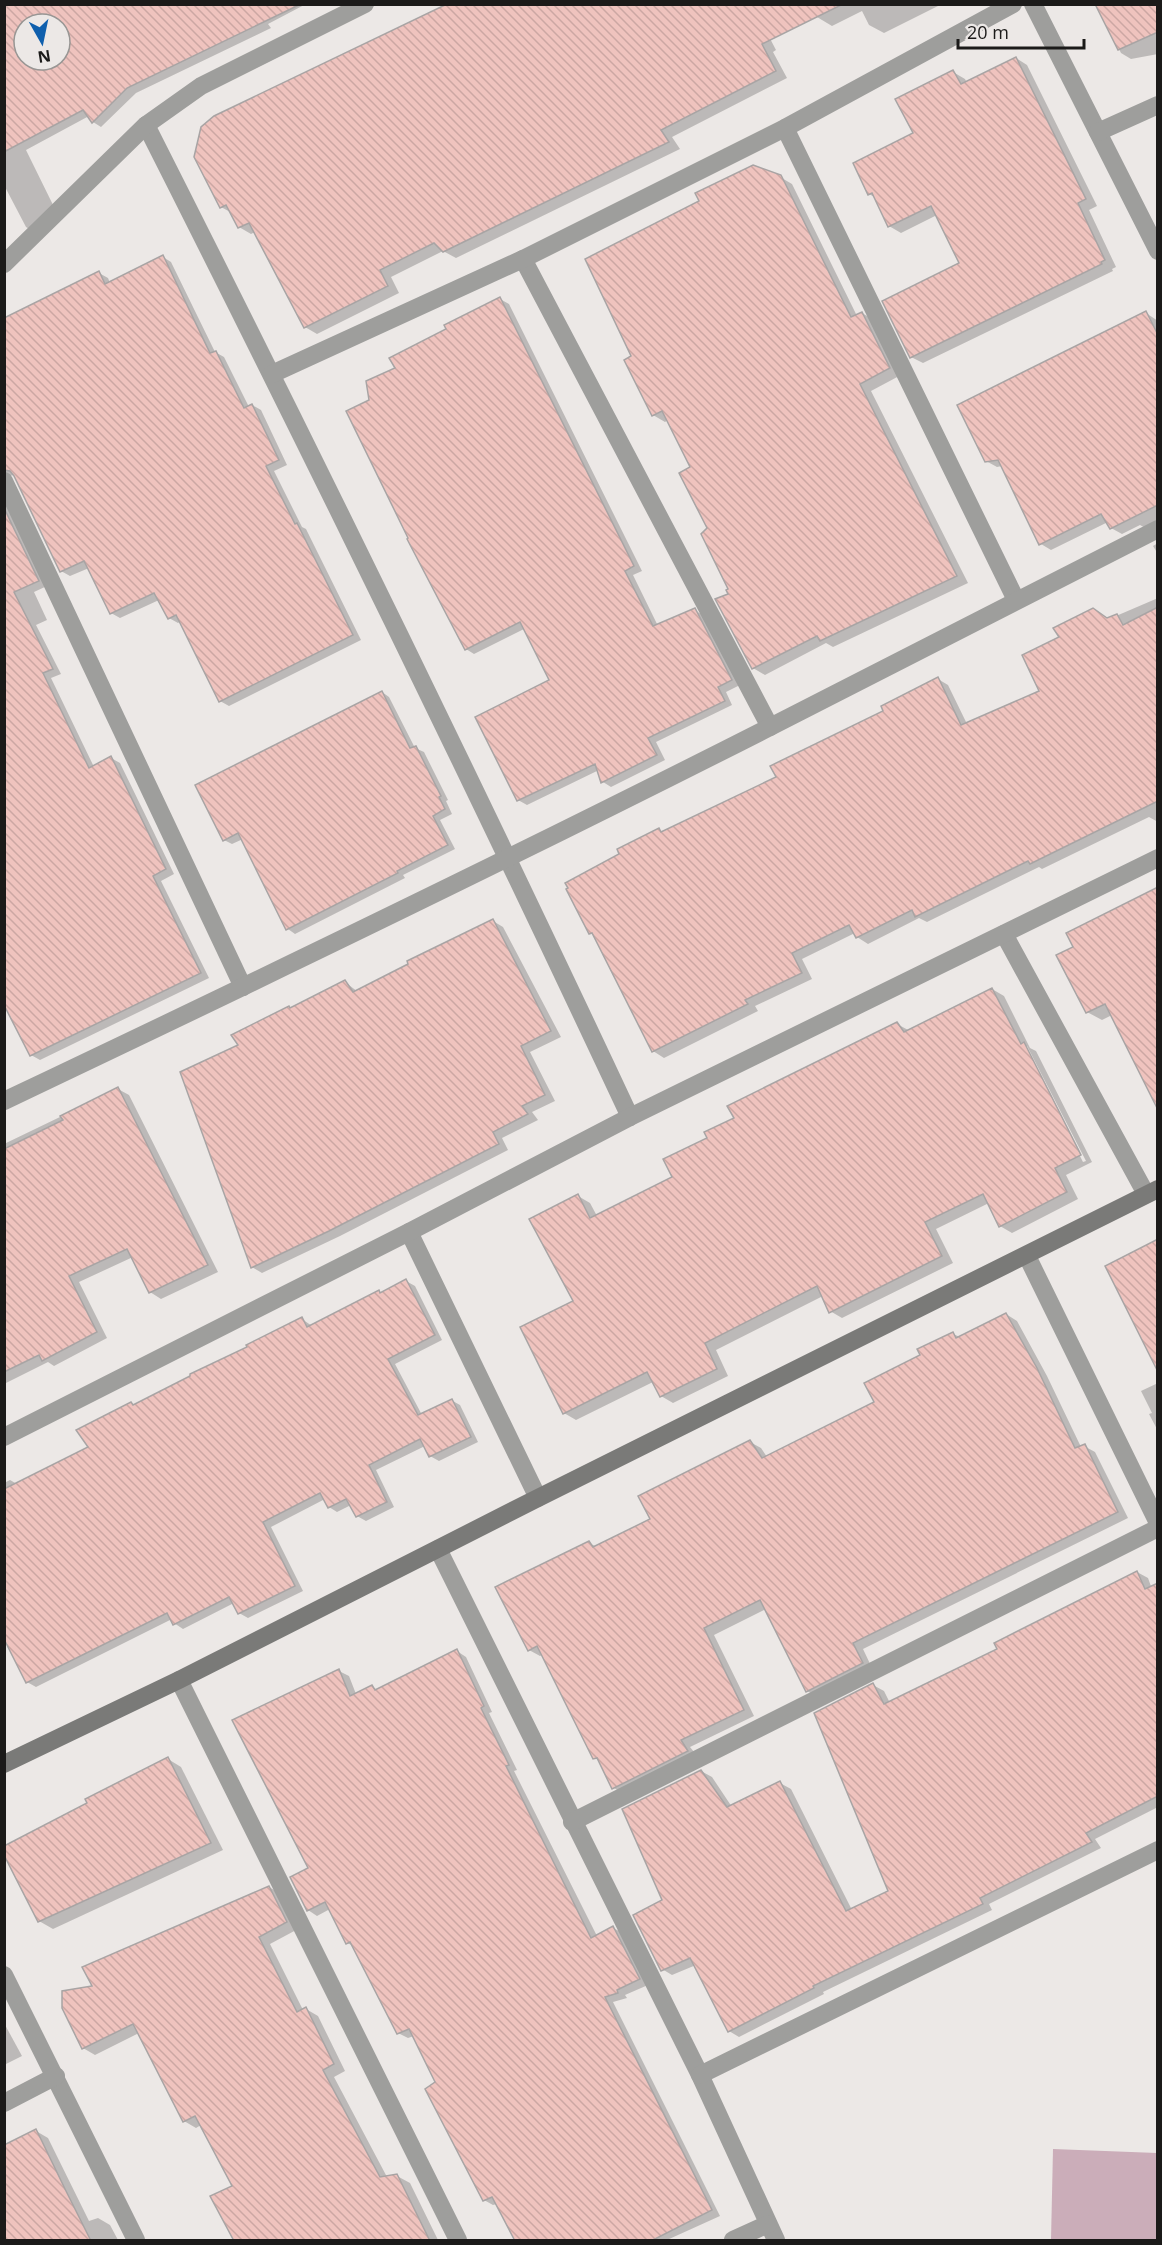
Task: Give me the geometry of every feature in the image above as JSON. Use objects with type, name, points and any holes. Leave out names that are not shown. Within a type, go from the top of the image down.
[{"type":"street","points":[[4,264],[146,125],[201,86],[365,4]]},
{"type":"street","points":[[272,374],[523,259],[785,128],[1013,4]]},
{"type":"street","points":[[1033,4],[1158,251]]},
{"type":"street","points":[[1098,132],[1158,105]]},
{"type":"street","points":[[146,125],[272,374],[508,857],[630,1117]]},
{"type":"street","points":[[785,128],[1016,600]]},
{"type":"street","points":[[523,259],[770,727]]},
{"type":"street","points":[[4,481],[243,987]]},
{"type":"street","points":[[4,1101],[508,857],[770,727],[1158,529]]},
{"type":"street","points":[[4,1437],[409,1232],[630,1117],[1158,858]]},
{"type":"street","points":[[6,1758],[179,1680],[1152,1192],[1004,934]]},
{"type":"street","points":[[409,1232],[538,1498]]},
{"type":"street","points":[[1027,1256],[1158,1523]]},
{"type":"street","points":[[572,1822],[1158,1528]]},
{"type":"street","points":[[438,1549],[700,2075],[776,2241]]},
{"type":"street","points":[[179,1680],[458,2241]]},
{"type":"street","points":[[700,2075],[1158,1850]]},
{"type":"street","points":[[4,1975],[136,2241]]},
{"type":"street","points":[[4,2103],[56,2076]]},
{"type":"street","points":[[733,2241],[768,2224]]},
{"type":"shaded area","points":[[1053,2149],[1157,2153],[1157,2240],[1051,2240]]},
{"type":"building","points":[[4,4],[301,4],[127,88],[92,123],[83,110],[4,152]]},
{"type":"building","points":[[447,4],[843,4],[762,44],[776,71],[661,130],[669,142],[443,252],[434,243],[380,270],[388,286],[304,328],[249,223],[238,228],[226,205],[220,208],[194,157],[201,127],[214,116]]},
{"type":"building","points":[[1095,4],[1158,4],[1158,32],[1118,50]]},
{"type":"building","points":[[1016,57],[1086,199],[1078,203],[1105,260],[1101,262],[1102,264],[910,358],[882,301],[959,263],[931,206],[888,227],[872,193],[868,195],[853,163],[913,133],[895,99],[953,70],[961,84]]},
{"type":"building","points":[[753,165],[781,175],[851,317],[862,312],[890,368],[860,384],[957,576],[820,641],[817,636],[752,669],[715,599],[728,594],[726,590],[728,589],[701,534],[707,528],[679,473],[690,467],[662,411],[652,416],[624,360],[631,356],[585,259],[699,201],[695,193]]},
{"type":"building","points":[[163,255],[210,353],[216,351],[244,408],[252,404],[279,460],[266,466],[353,635],[219,702],[176,615],[168,619],[154,593],[110,614],[84,561],[60,572],[14,476],[10,471],[4,470],[4,318],[99,271],[105,284]]},
{"type":"building","points":[[500,297],[634,566],[625,571],[653,626],[695,608],[732,680],[718,687],[725,701],[648,738],[657,755],[601,783],[595,764],[517,801],[475,717],[549,680],[520,622],[465,650],[407,539],[346,411],[369,400],[366,381],[395,368],[389,358],[446,329],[444,325]]},
{"type":"building","points":[[1146,311],[1158,335],[1158,505],[1110,529],[1101,514],[1039,545],[998,460],[985,462],[957,405]]},
{"type":"building","points":[[4,508],[39,581],[14,592],[53,669],[43,673],[89,768],[111,756],[166,869],[153,876],[201,973],[30,1056],[4,1005]]},
{"type":"building","points":[[1158,607],[1158,801],[1030,864],[1028,861],[915,917],[912,910],[856,938],[849,925],[792,953],[802,973],[745,1000],[748,1004],[652,1052],[592,933],[589,934],[565,883],[619,854],[617,849],[659,828],[661,832],[776,777],[770,766],[883,711],[881,706],[938,677],[961,725],[1039,691],[1022,655],[1059,637],[1053,628],[1093,608],[1107,618],[1117,614],[1123,625]]},
{"type":"building","points":[[382,691],[410,748],[416,746],[441,796],[439,797],[445,809],[433,816],[448,845],[286,930],[238,833],[223,841],[195,785]]},
{"type":"building","points":[[1158,887],[1158,1110],[1105,1004],[1086,1013],[1056,955],[1073,947],[1066,933]]},
{"type":"building","points":[[493,919],[551,1031],[521,1046],[545,1095],[522,1106],[528,1114],[493,1132],[499,1144],[251,1268],[180,1072],[238,1045],[231,1035],[289,1006],[290,1008],[345,980],[353,992],[408,964],[407,961]]},
{"type":"building","points":[[992,988],[1021,1044],[1024,1042],[1081,1155],[1055,1168],[1067,1192],[999,1227],[983,1194],[925,1222],[942,1256],[829,1313],[817,1286],[705,1343],[717,1369],[660,1397],[647,1372],[563,1414],[520,1327],[573,1301],[529,1219],[578,1194],[590,1218],[672,1177],[663,1159],[707,1138],[704,1132],[734,1118],[727,1106],[897,1022],[904,1032]]},
{"type":"building","points":[[118,1087],[208,1265],[149,1293],[127,1249],[69,1276],[97,1332],[42,1361],[39,1355],[4,1372],[4,1149],[63,1120],[60,1116]]},
{"type":"building","points":[[1158,1239],[1158,1372],[1105,1266]]},
{"type":"building","points":[[406,1279],[435,1335],[388,1359],[418,1415],[452,1399],[471,1437],[429,1457],[420,1439],[369,1465],[387,1502],[356,1517],[346,1499],[328,1508],[320,1493],[263,1522],[295,1586],[238,1614],[229,1597],[173,1625],[167,1613],[26,1683],[4,1639],[4,1489],[88,1447],[76,1430],[131,1402],[133,1405],[302,1317],[307,1327],[379,1290],[380,1293]]},
{"type":"building","points":[[1006,1313],[1037,1368],[1075,1448],[1085,1444],[1118,1512],[853,1643],[863,1663],[806,1692],[760,1600],[704,1628],[744,1710],[681,1740],[688,1751],[612,1789],[597,1758],[593,1759],[537,1646],[528,1651],[495,1587],[589,1541],[593,1547],[650,1519],[638,1496],[750,1440],[762,1458],[874,1402],[864,1383],[920,1355],[917,1349],[953,1332],[956,1338]]},
{"type":"building","points":[[1137,1571],[1145,1589],[1158,1583],[1158,1796],[1086,1833],[1092,1842],[980,1898],[983,1904],[813,1986],[814,1988],[728,2032],[690,1958],[661,1971],[633,1915],[662,1900],[622,1809],[701,1770],[727,1807],[780,1781],[846,1911],[888,1891],[814,1713],[873,1683],[884,1704],[997,1649],[994,1643]]},
{"type":"building","points":[[457,1649],[484,1706],[481,1708],[509,1765],[506,1766],[591,1938],[613,1926],[640,1979],[617,1990],[618,1993],[605,1997],[712,2210],[651,2241],[515,2241],[492,2197],[483,2201],[425,2089],[435,2082],[409,2029],[397,2034],[350,1942],[346,1944],[325,1902],[307,1911],[290,1877],[308,1868],[232,1720],[339,1669],[350,1696],[372,1685],[375,1690]]},
{"type":"building","points":[[168,1757],[211,1843],[38,1922],[4,1855],[4,1846],[87,1803],[85,1799]]},
{"type":"building","points":[[269,1886],[287,1922],[259,1937],[297,2012],[306,2007],[334,2064],[323,2070],[380,2177],[397,2174],[430,2241],[234,2241],[210,2196],[232,2186],[195,2116],[183,2122],[133,2024],[82,2049],[62,2008],[62,1991],[92,1986],[82,1967]]},
{"type":"building","points":[[36,2129],[91,2241],[4,2241],[4,2145]]}]
